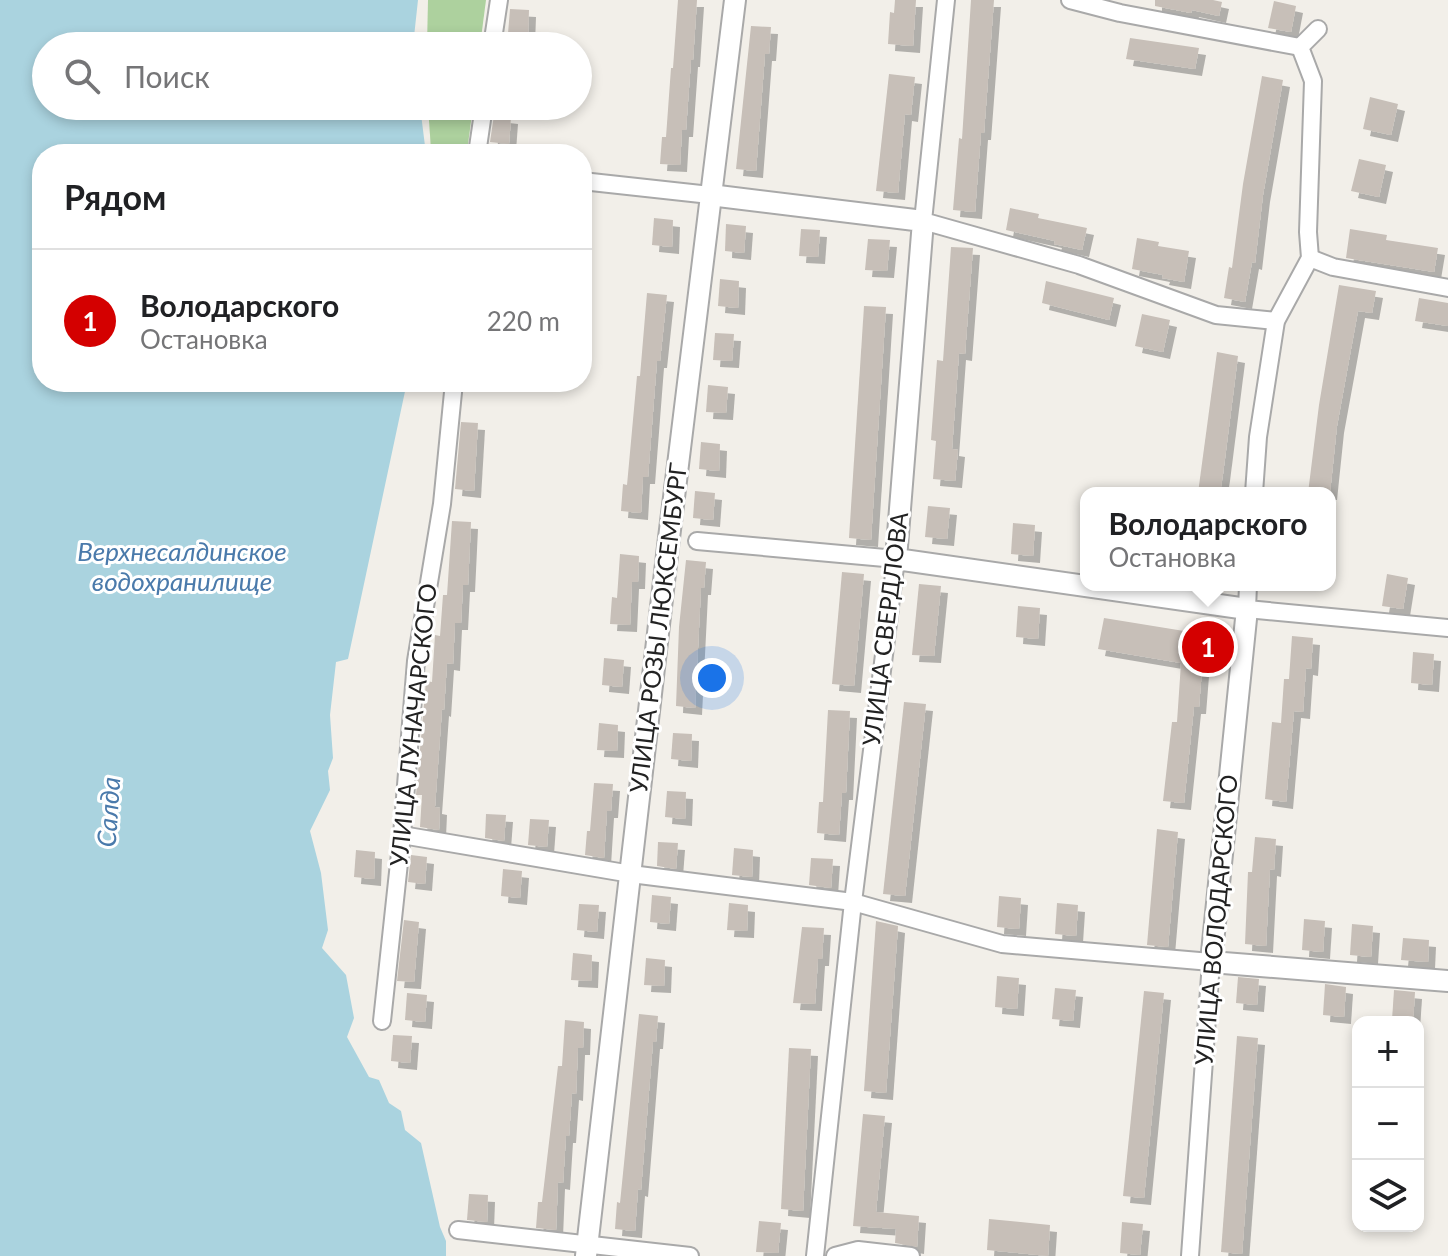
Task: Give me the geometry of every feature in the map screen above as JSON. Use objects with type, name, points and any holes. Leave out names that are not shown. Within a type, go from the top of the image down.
[{"type":"street","points":[[494,32],[499,0]]},
{"type":"street","name":"УЛИЦА РОЗЫ ЛЮКСЕМБУРГ","points":[[587,1250],[735,0]]},
{"type":"street","name":"УЛИЦА СВЕРДЛОВА","points":[[815,1256],[853,902],[896,559],[923,221],[946,0]]},
{"type":"street","points":[[1070,0],[1120,13],[1300,47]]},
{"type":"street","points":[[1300,47],[1318,29]]},
{"type":"street","points":[[1254,487],[1258,437],[1276,321],[1310,258],[1308,232],[1313,81],[1300,47]]},
{"type":"street","points":[[478,144],[482,120]]},
{"type":"street","points":[[592,182],[923,221],[1079,265],[1216,315],[1276,321]]},
{"type":"street","points":[[1310,258],[1333,267],[1448,288]]},
{"type":"street","name":"УЛИЦА ЛУНАЧАРСКОГО","points":[[382,1021],[402,835],[416,661],[442,504],[453,392]]},
{"type":"street","points":[[697,541],[896,559],[1080,585]]},
{"type":"street","points":[[1121,591],[1247,609],[1448,628]]},
{"type":"street","name":"УЛИЦА ВОЛОДАРСКОГО","points":[[1190,1256],[1211,962],[1248,591]]},
{"type":"street","points":[[402,835],[631,874],[853,902],[1002,944],[1448,981]]},
{"type":"street","points":[[458,1230],[587,1250],[690,1256]]},
{"type":"street","points":[[835,1256],[858,1250],[911,1256]]},
{"type":"green space","points":[[428,0],[486,0],[482,32],[427,32]]},
{"type":"green space","points":[[429,120],[471,120],[468,144],[431,144]]},
{"type":"water","name":"Верхнесалдинское водохранилище","points":[[0,0],[418,0],[415,32],[32,32],[32,120],[422,120],[425,144],[32,144],[32,392],[405,392],[348,659],[336,662],[330,715],[333,758],[328,771],[330,790],[310,831],[321,873],[328,930],[322,948],[346,975],[354,1018],[347,1037],[369,1077],[379,1080],[389,1103],[401,1111],[405,1130],[421,1143],[446,1241],[446,1256],[0,1256]]},
{"type":"building","points":[[678,0],[697,0],[680,165],[660,164],[662,137],[666,137]]},
{"type":"building","points":[[895,0],[916,0],[913,46],[888,44],[890,12],[894,13]]},
{"type":"building","points":[[971,0],[994,0],[975,212],[953,210],[959,138],[962,139]]},
{"type":"building","points":[[1155,0],[1222,2],[1219,16],[1155,6]]},
{"type":"building","points":[[1274,1],[1296,6],[1291,32],[1268,28]]},
{"type":"building","points":[[510,9],[529,10],[528,32],[508,32]]},
{"type":"building","points":[[751,26],[771,27],[769,54],[765,54],[756,171],[736,169]]},
{"type":"building","points":[[1130,38],[1199,48],[1195,69],[1126,59]]},
{"type":"building","points":[[889,74],[915,77],[911,115],[905,114],[898,193],[876,191]]},
{"type":"building","points":[[1262,76],[1283,80],[1255,263],[1252,262],[1245,302],[1224,298],[1229,267],[1232,268]]},
{"type":"building","points":[[1370,97],[1398,104],[1391,135],[1363,129]]},
{"type":"building","points":[[493,120],[511,120],[509,144],[490,142]]},
{"type":"building","points":[[1359,159],[1386,165],[1379,197],[1351,191]]},
{"type":"building","points":[[1010,208],[1039,214],[1038,218],[1087,228],[1082,250],[1006,230]]},
{"type":"building","points":[[654,218],[673,220],[672,247],[652,245]]},
{"type":"building","points":[[726,224],[746,226],[744,253],[725,251]]},
{"type":"building","points":[[801,229],[820,230],[818,257],[799,256]]},
{"type":"building","points":[[1350,229],[1387,235],[1386,240],[1438,248],[1434,272],[1346,258]]},
{"type":"building","points":[[1137,238],[1159,242],[1158,246],[1189,251],[1184,282],[1132,269]]},
{"type":"building","points":[[868,239],[890,240],[887,271],[865,270]]},
{"type":"building","points":[[951,247],[973,248],[965,354],[959,353],[952,449],[958,450],[955,481],[933,479],[936,441],[931,440],[937,360],[943,361]]},
{"type":"building","points":[[720,279],[739,281],[738,308],[718,306]]},
{"type":"building","points":[[1046,281],[1114,298],[1109,320],[1042,303]]},
{"type":"building","points":[[1339,285],[1376,291],[1372,313],[1358,311],[1337,426],[1331,487],[1309,487]]},
{"type":"building","points":[[647,293],[667,295],[660,361],[657,361],[648,477],[643,477],[641,513],[621,511],[623,484],[627,485],[637,376],[640,376]]},
{"type":"building","points":[[1419,298],[1448,303],[1448,326],[1415,321]]},
{"type":"building","points":[[864,306],[886,307],[871,540],[849,538]]},
{"type":"building","points":[[1142,314],[1170,320],[1163,352],[1135,346]]},
{"type":"building","points":[[715,333],[734,334],[732,361],[713,360]]},
{"type":"building","points":[[1217,352],[1238,356],[1221,487],[1199,487]]},
{"type":"building","points":[[708,385],[728,387],[726,413],[706,412]]},
{"type":"building","points":[[461,422],[478,423],[474,491],[455,489]]},
{"type":"building","points":[[701,442],[720,444],[719,471],[699,469]]},
{"type":"building","points":[[695,491],[715,493],[713,520],[693,518]]},
{"type":"building","points":[[928,506],[950,508],[947,539],[925,537]]},
{"type":"building","points":[[452,521],[471,522],[468,585],[463,585],[461,623],[455,623],[453,664],[447,663],[442,709],[435,807],[440,808],[439,830],[420,827],[422,795],[416,795],[426,681],[432,682],[435,635],[440,636],[443,595],[447,595]]},
{"type":"building","points":[[1013,523],[1035,525],[1033,556],[1011,554]]},
{"type":"building","points":[[620,554],[639,556],[638,582],[632,582],[630,625],[610,624],[612,597],[617,598]]},
{"type":"building","points":[[686,560],[706,562],[704,588],[701,588],[695,708],[676,706],[679,627]]},
{"type":"building","points":[[842,572],[864,574],[854,686],[832,684]]},
{"type":"building","points":[[1387,574],[1408,578],[1403,609],[1382,606]]},
{"type":"building","points":[[919,584],[941,586],[934,656],[912,655]]},
{"type":"building","points":[[1018,606],[1040,608],[1038,639],[1016,637]]},
{"type":"building","points":[[1104,618],[1205,632],[1199,707],[1194,707],[1184,803],[1163,801],[1172,722],[1177,722],[1181,663],[1098,649]]},
{"type":"building","points":[[1292,636],[1313,638],[1311,669],[1306,668],[1303,712],[1294,711],[1286,802],[1265,799],[1272,722],[1281,723],[1284,679],[1289,679]]},
{"type":"building","points":[[1413,652],[1434,654],[1432,685],[1411,683]]},
{"type":"building","points":[[604,658],[624,660],[622,687],[602,685]]},
{"type":"building","points":[[904,702],[926,704],[905,896],[883,894]]},
{"type":"building","points":[[828,710],[850,711],[846,793],[842,793],[839,835],[817,833],[819,802],[823,802]]},
{"type":"building","points":[[599,723],[618,725],[617,751],[597,750]]},
{"type":"building","points":[[673,733],[692,734],[691,761],[671,759]]},
{"type":"building","points":[[594,783],[613,784],[611,811],[607,811],[604,858],[585,855]]},
{"type":"building","points":[[667,791],[686,792],[685,819],[665,817]]},
{"type":"building","points":[[486,814],[506,815],[504,841],[485,838]]},
{"type":"building","points":[[530,819],[549,820],[547,847],[528,845]]},
{"type":"building","points":[[1157,829],[1178,832],[1168,947],[1147,945]]},
{"type":"building","points":[[1255,837],[1276,839],[1274,870],[1270,869],[1266,946],[1245,944],[1248,872],[1252,872]]},
{"type":"building","points":[[658,842],[678,843],[676,869],[657,866]]},
{"type":"building","points":[[734,848],[753,850],[752,877],[732,875]]},
{"type":"building","points":[[356,850],[375,852],[374,879],[354,877]]},
{"type":"building","points":[[411,855],[427,857],[425,884],[408,882]]},
{"type":"building","points":[[811,858],[833,859],[831,888],[809,885]]},
{"type":"building","points":[[503,869],[522,871],[520,898],[501,896]]},
{"type":"building","points":[[652,895],[671,897],[669,924],[650,922]]},
{"type":"building","points":[[999,896],[1021,898],[1019,929],[997,927]]},
{"type":"building","points":[[729,903],[748,905],[747,931],[727,930]]},
{"type":"building","points":[[1057,903],[1078,905],[1076,936],[1055,934]]},
{"type":"building","points":[[579,904],[599,905],[597,932],[577,930]]},
{"type":"building","points":[[1304,919],[1325,921],[1323,952],[1302,950]]},
{"type":"building","points":[[404,920],[419,922],[414,982],[397,981]]},
{"type":"building","points":[[876,921],[898,926],[886,1093],[864,1091]]},
{"type":"building","points":[[1352,924],[1373,926],[1371,957],[1350,955]]},
{"type":"building","points":[[802,927],[824,928],[815,1004],[793,1003]]},
{"type":"building","points":[[1403,938],[1429,940],[1428,962],[1401,960]]},
{"type":"building","points":[[573,953],[592,955],[591,981],[571,980]]},
{"type":"building","points":[[646,958],[665,960],[664,986],[644,985]]},
{"type":"building","points":[[997,976],[1019,978],[1017,1009],[995,1007]]},
{"type":"building","points":[[1238,977],[1259,979],[1257,1005],[1236,1003]]},
{"type":"building","points":[[1325,984],[1346,987],[1344,1017],[1323,1015]]},
{"type":"building","points":[[1055,988],[1076,990],[1073,1021],[1052,1019]]},
{"type":"building","points":[[1394,990],[1415,992],[1413,1016],[1392,1016]]},
{"type":"building","points":[[1144,991],[1164,993],[1144,1198],[1123,1196]]},
{"type":"building","points":[[407,993],[427,995],[425,1022],[405,1020]]},
{"type":"building","points":[[639,1014],[658,1016],[635,1231],[615,1229]]},
{"type":"building","points":[[565,1020],[584,1022],[583,1048],[578,1048],[576,1094],[572,1093],[563,1183],[558,1182],[556,1230],[536,1228],[538,1202],[542,1202],[558,1066],[562,1066]]},
{"type":"building","points":[[393,1035],[412,1036],[410,1063],[391,1061]]},
{"type":"building","points":[[1237,1036],[1258,1038],[1242,1254],[1221,1252]]},
{"type":"building","points":[[789,1048],[811,1049],[803,1211],[781,1209]]},
{"type":"building","points":[[863,1114],[885,1116],[876,1212],[919,1216],[917,1247],[895,1243],[896,1229],[853,1226]]},
{"type":"building","points":[[469,1194],[488,1195],[487,1222],[467,1220]]},
{"type":"building","points":[[989,1219],[1050,1225],[1048,1256],[987,1250]]},
{"type":"building","points":[[759,1221],[781,1223],[778,1253],[756,1252]]},
{"type":"building","points":[[1122,1222],[1143,1224],[1140,1255],[1120,1253]]},
{"type":"place","name":"Володарского","points":[[1208,647]]},
{"type":"water label","name":"Салда","points":[[109,812]]}]
